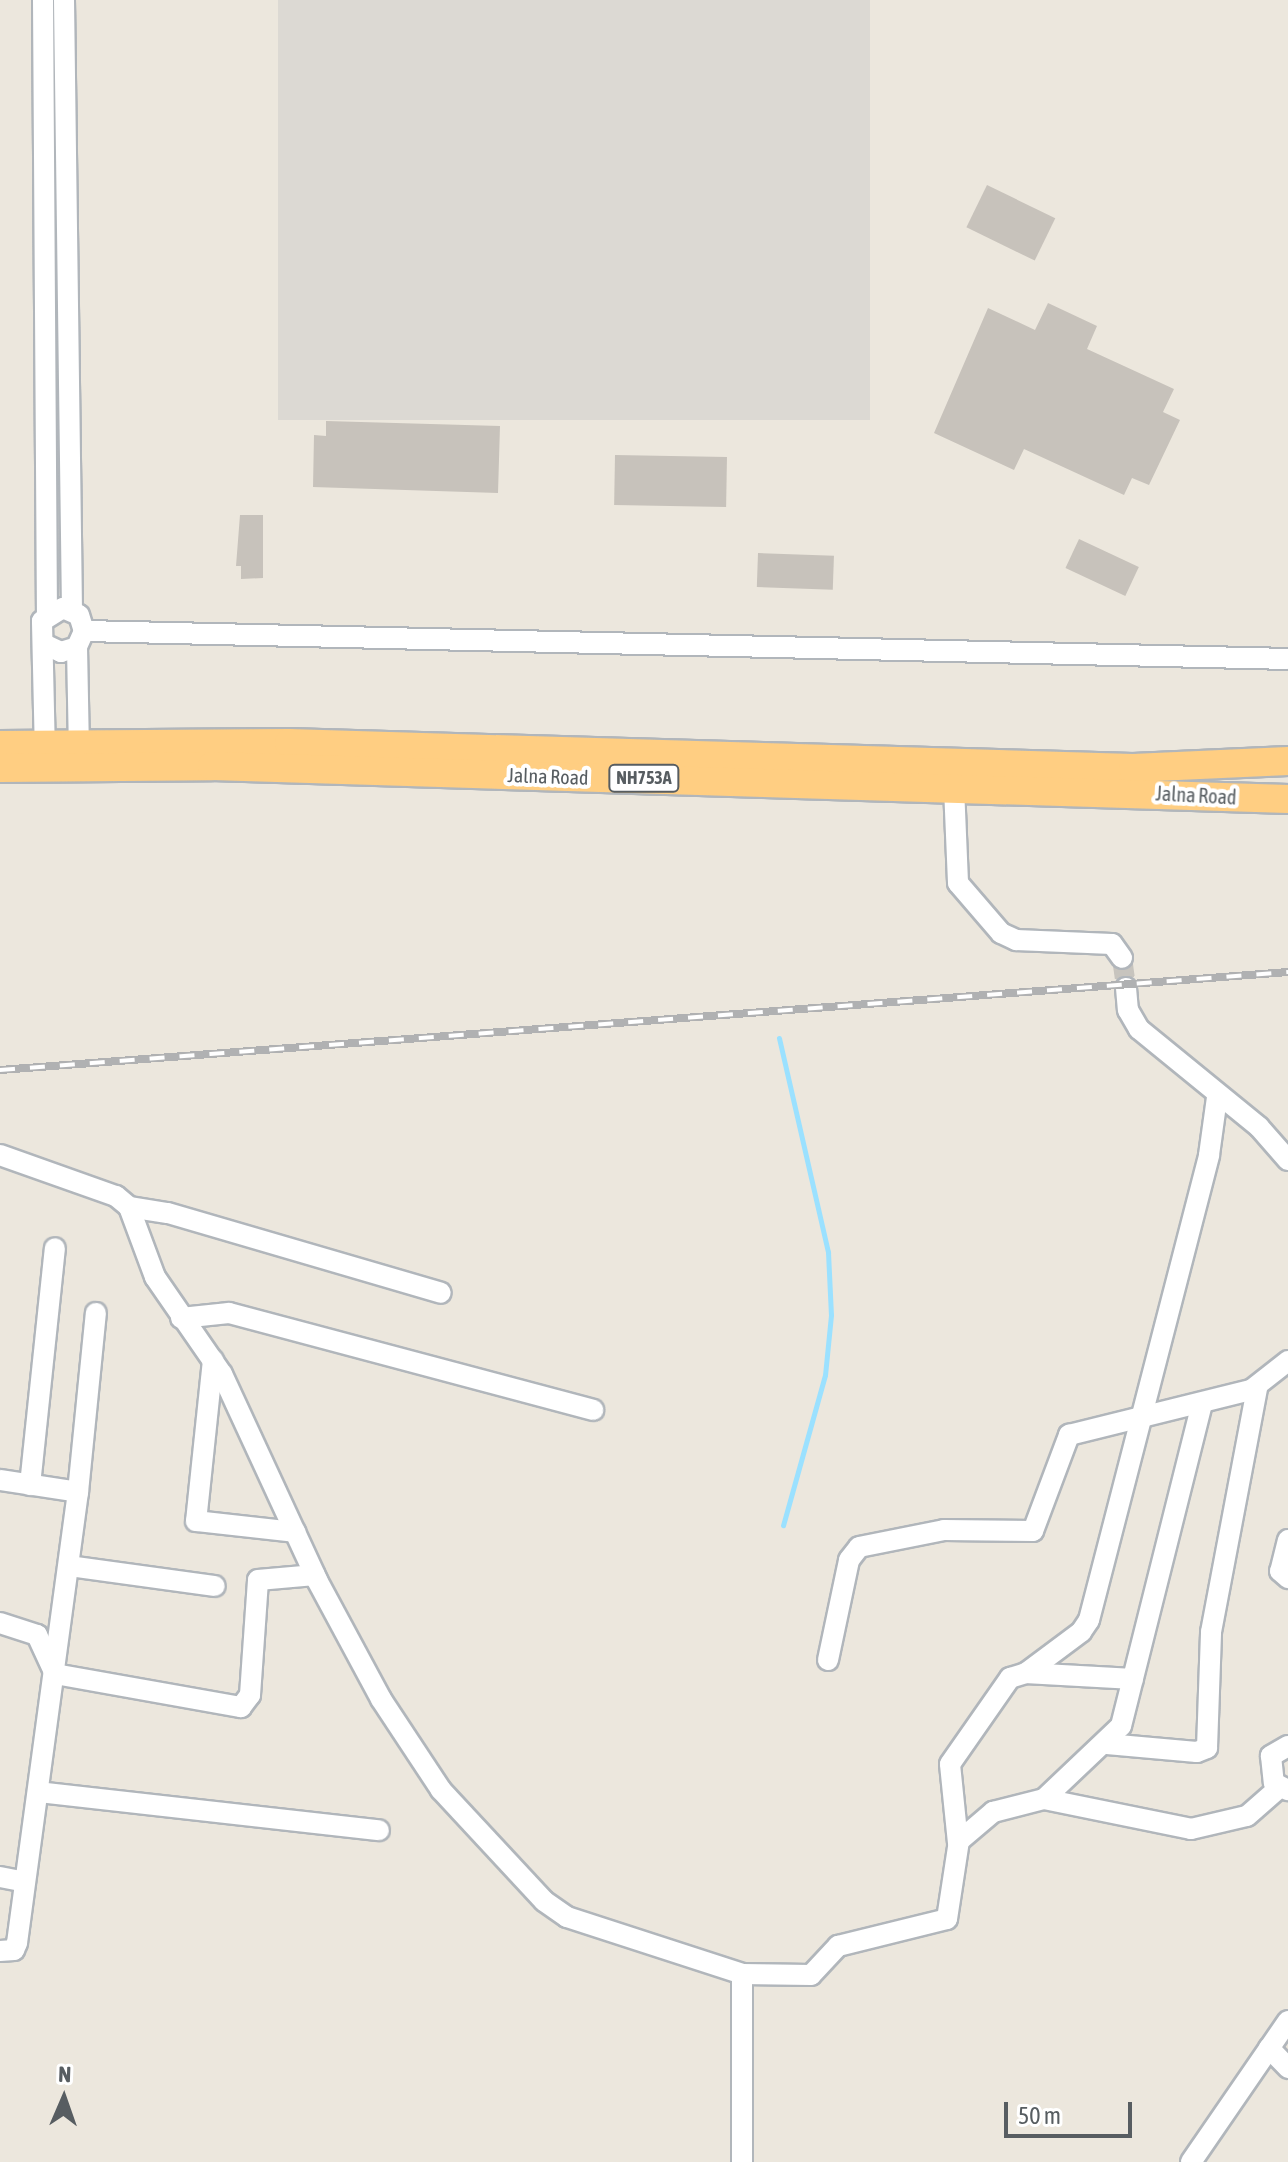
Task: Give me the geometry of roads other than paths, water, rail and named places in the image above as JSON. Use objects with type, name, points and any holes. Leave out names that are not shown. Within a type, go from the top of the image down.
[{"type":"highway","name":"Jalna Road","points":[[0,745],[44,756],[289,743],[1133,768],[1288,761]]},
{"type":"highway","name":"Jalna Road","points":[[0,768],[44,756]]},
{"type":"highway","name":"Jalna Road","points":[[79,756],[212,766],[1288,799]]},
{"type":"street","points":[[43,0],[47,614],[40,629],[46,645],[44,756]]},
{"type":"street","points":[[64,0],[72,610],[81,639],[79,756]]},
{"type":"street","points":[[47,614],[72,610]]},
{"type":"street","points":[[46,645],[61,652],[81,639],[1288,659]]},
{"type":"street","points":[[954,787],[958,883],[1001,933],[1016,940],[1112,944],[1122,958]]},
{"type":"street","points":[[1126,988],[1128,1010],[1139,1029],[1217,1097],[1259,1127],[1288,1160]]},
{"type":"street","points":[[0,1155],[116,1196],[129,1207],[155,1277],[213,1360],[315,1575],[381,1699],[434,1781],[544,1901],[567,1917],[742,1974],[811,1975],[838,1946],[947,1919],[958,1843],[950,1764],[1010,1678],[1026,1673],[1081,1632],[1089,1620],[1137,1422],[1209,1155],[1217,1097]]},
{"type":"street","points":[[129,1207],[168,1213],[441,1293]]},
{"type":"street","points":[[30,1485],[55,1248]]},
{"type":"street","points":[[0,1951],[14,1950],[17,1943],[69,1566],[96,1313]]},
{"type":"street","points":[[181,1318],[229,1313],[593,1410]]},
{"type":"street","points":[[213,1360],[196,1521],[295,1532]]},
{"type":"street","points":[[828,1660],[849,1560],[859,1547],[944,1530],[1033,1531],[1069,1435],[1137,1422],[1257,1388],[1288,1361]]},
{"type":"street","points":[[1107,1744],[1197,1752],[1207,1748],[1212,1625],[1257,1388]]},
{"type":"street","points":[[1044,1799],[1107,1744],[1121,1726],[1202,1404]]},
{"type":"street","points":[[0,1480],[78,1492]]},
{"type":"street","points":[[1288,1540],[1280,1571],[1288,1578]]},
{"type":"street","points":[[69,1566],[215,1586]]},
{"type":"street","points":[[55,1674],[241,1707],[250,1695],[258,1580],[315,1575]]},
{"type":"street","points":[[0,1623],[37,1635],[55,1674]]},
{"type":"street","points":[[1026,1673],[1133,1679]]},
{"type":"street","points":[[958,1843],[993,1812],[1044,1799],[1184,1830],[1247,1816],[1284,1789],[1272,1778],[1271,1756],[1288,1746]]},
{"type":"street","points":[[38,1792],[379,1830]]},
{"type":"street","points":[[0,1877],[25,1882]]},
{"type":"street","points":[[742,1974],[742,2162]]},
{"type":"street","points":[[1191,2162],[1288,2021]]},
{"type":"street","points":[[1269,2048],[1288,2068]]},
{"type":"waterway","points":[[779,1038],[828,1252],[831,1315],[825,1375],[783,1525]]},
{"type":"tunnel","points":[[1122,958],[1126,988]]},
{"type":"railway","points":[[0,1070],[1288,972]]}]
